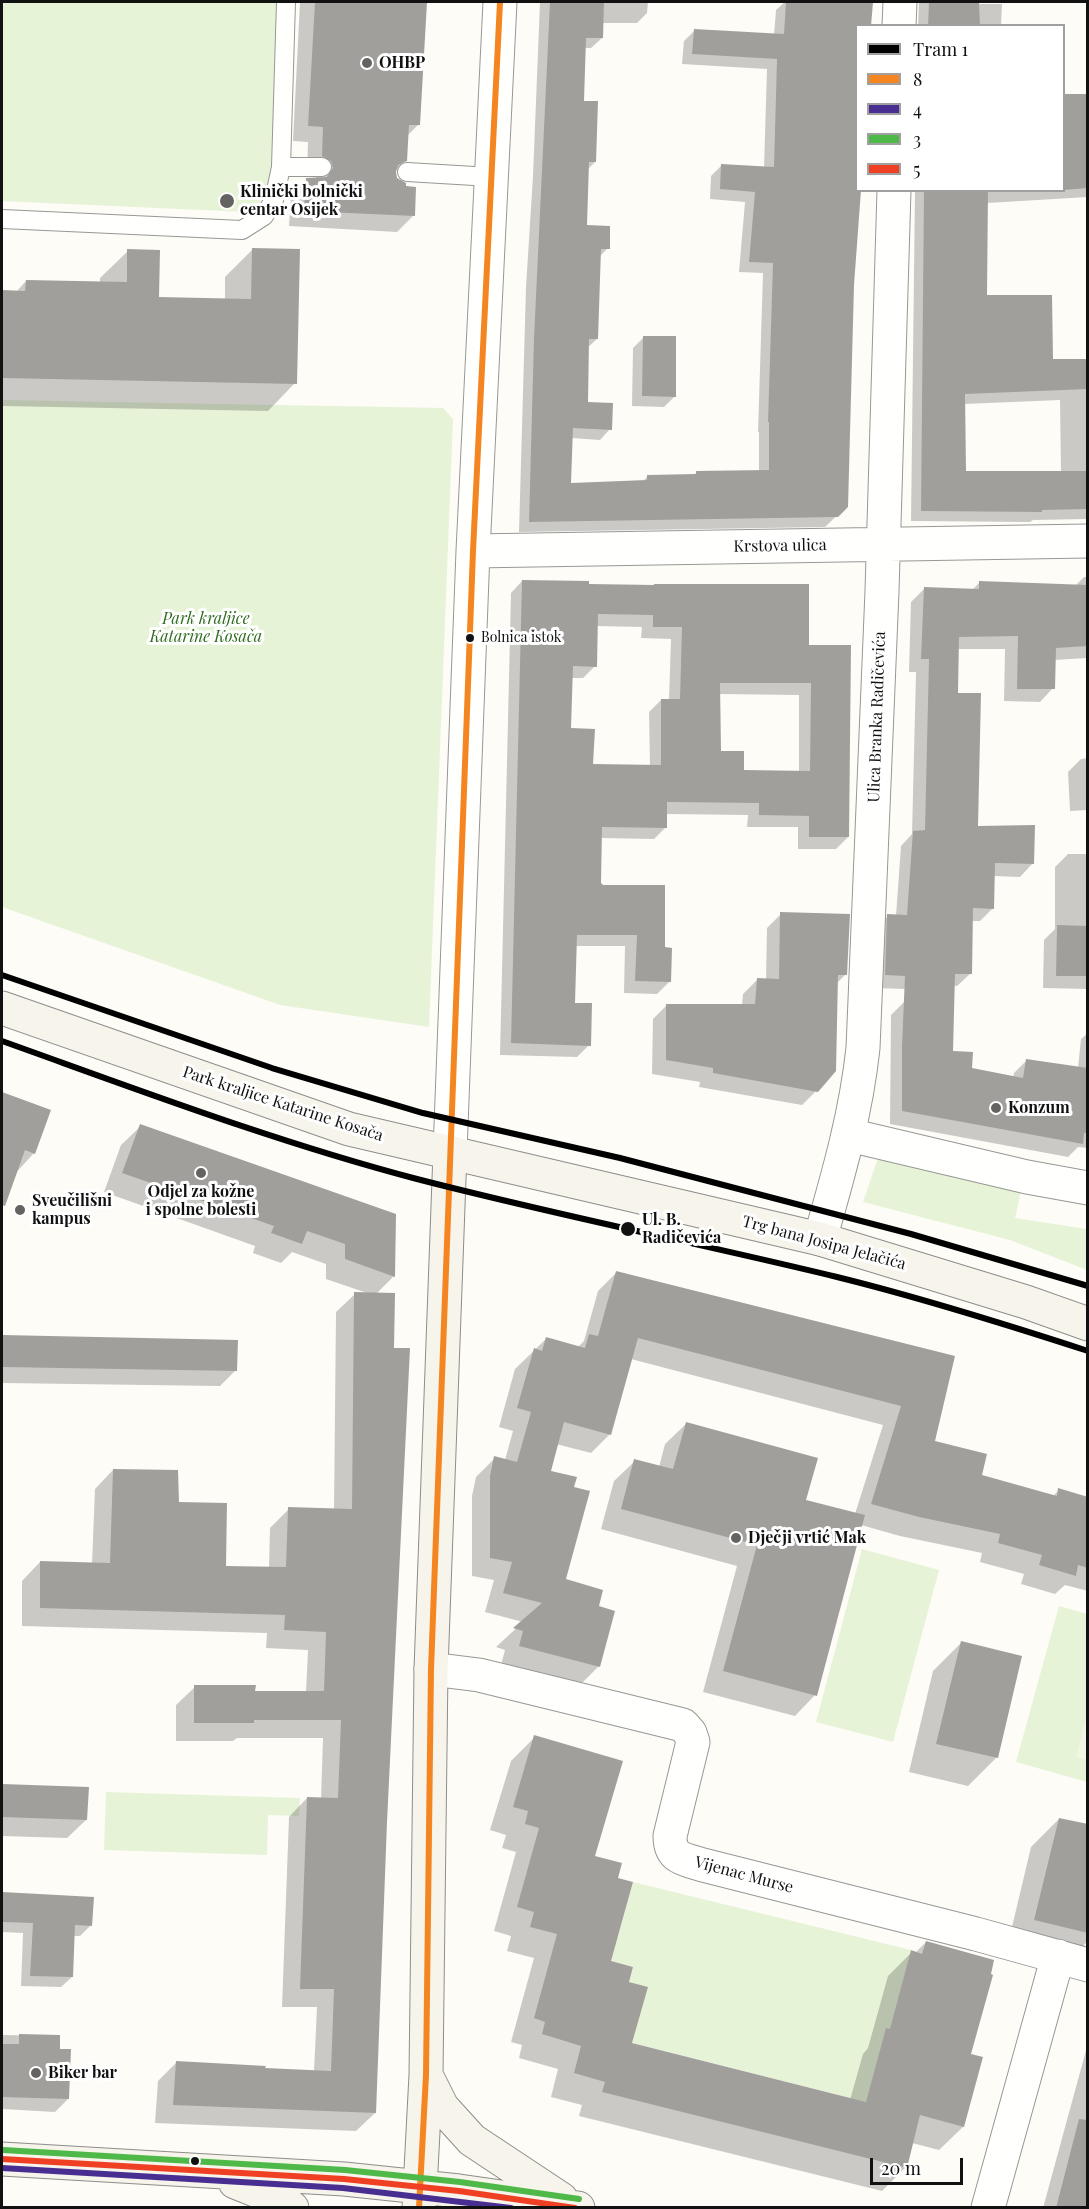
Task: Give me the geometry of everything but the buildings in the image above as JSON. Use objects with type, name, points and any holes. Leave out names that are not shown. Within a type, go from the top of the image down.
[{"type":"main road","name":"Park kraljice Katarine Kosača","points":[[2,1008],[349,1129],[450,1152]]},
{"type":"main road","name":"Trg bana Josipa Jelačića","points":[[450,1152],[820,1239],[1026,1302],[1088,1324]]},
{"type":"main road","points":[[420,2197],[426,2075],[431,1669],[450,1152]]},
{"type":"main road","points":[[426,2075],[442,2107],[472,2140],[573,2207]]},
{"type":"main road","points":[[2,2160],[344,2179],[420,2197],[578,2208]]},
{"type":"main road","points":[[202,2170],[250,2187],[285,2202],[292,2208]]},
{"type":"street","points":[[450,1152],[473,551],[500,2]]},
{"type":"street","points":[[899,24],[900,2]]},
{"type":"street","name":"Ulica Branka Radičevića","points":[[820,1239],[849,1135],[859,1086],[863,1048],[894,192]]},
{"type":"street","name":"Krstova ulica","points":[[473,551],[1088,541]]},
{"type":"street","points":[[849,1135],[1027,1177],[1088,1188]]},
{"type":"street","name":"Vijenac Murse","points":[[431,1669],[479,1675],[683,1725],[690,1732],[693,1742],[670,1836],[670,1847],[676,1856],[703,1865],[1073,1960],[988,2208]]},
{"type":"lane","points":[[2,219],[242,230],[264,216],[274,200],[280,167],[286,2]]},
{"type":"lane","points":[[280,167],[322,167]]},
{"type":"lane","points":[[407,172],[491,177]]},
{"type":"green space","points":[[2,2],[288,2],[272,193],[246,212],[2,201]]},
{"type":"green space","name":"Park kraljice Katarine Kosača","points":[[2,400],[443,408],[453,419],[429,1027],[280,1005],[2,907]]},
{"type":"green space","points":[[879,1155],[1021,1191],[1015,1218],[1087,1229],[1087,1270],[1010,1240],[863,1202]]},
{"type":"green space","points":[[862,1549],[939,1570],[893,1742],[816,1722]]},
{"type":"green space","points":[[1059,1606],[1087,1614],[1087,1782],[1016,1762]]},
{"type":"green space","points":[[1087,1715],[1088,1760],[1076,1757]]},
{"type":"green space","points":[[106,1792],[300,1798],[299,1816],[268,1815],[267,1855],[104,1850]]},
{"type":"green space","points":[[633,1882],[911,1950],[895,2012],[904,2015],[866,2102],[632,2043],[647,1987],[629,1982],[633,1967],[593,1957],[618,1937]]},
{"type":"tram line","name":"1","points":[[2,975],[272,1068],[423,1113],[620,1158],[911,1234],[1088,1286]]},
{"type":"tram line","name":"1","points":[[2,1041],[208,1114],[364,1164],[522,1205],[869,1285],[1088,1351]]},
{"type":"transit line","name":"8","points":[[419,2208],[426,2075],[431,1669],[473,551],[500,2]]},
{"type":"transit line","name":"3","points":[[3,2150],[345,2170],[460,2182],[579,2199]]},
{"type":"transit line","name":"5","points":[[2,2159],[344,2179],[459,2191],[575,2208]]},
{"type":"transit line","name":"4","points":[[2,2168],[343,2188],[511,2208]]},
{"type":"place","name":"OHBP","points":[[367,63]]},
{"type":"place","name":"Klinički bolnički centar Osijek","points":[[227,201]]},
{"type":"place","name":"Bolnica istok","points":[[470,638]]},
{"type":"place","name":"Konzum","points":[[996,1108]]},
{"type":"place","name":"Odjel za kožne i spolne bolesti","points":[[201,1173]]},
{"type":"place","name":"Sveučilišni kampus","points":[[20,1210]]},
{"type":"place","name":"Ul. B. Radičevića","points":[[628,1229]]},
{"type":"place","name":"Dječji vrtić Mak","points":[[736,1538]]},
{"type":"place","name":"Biker bar","points":[[36,2073]]}]
